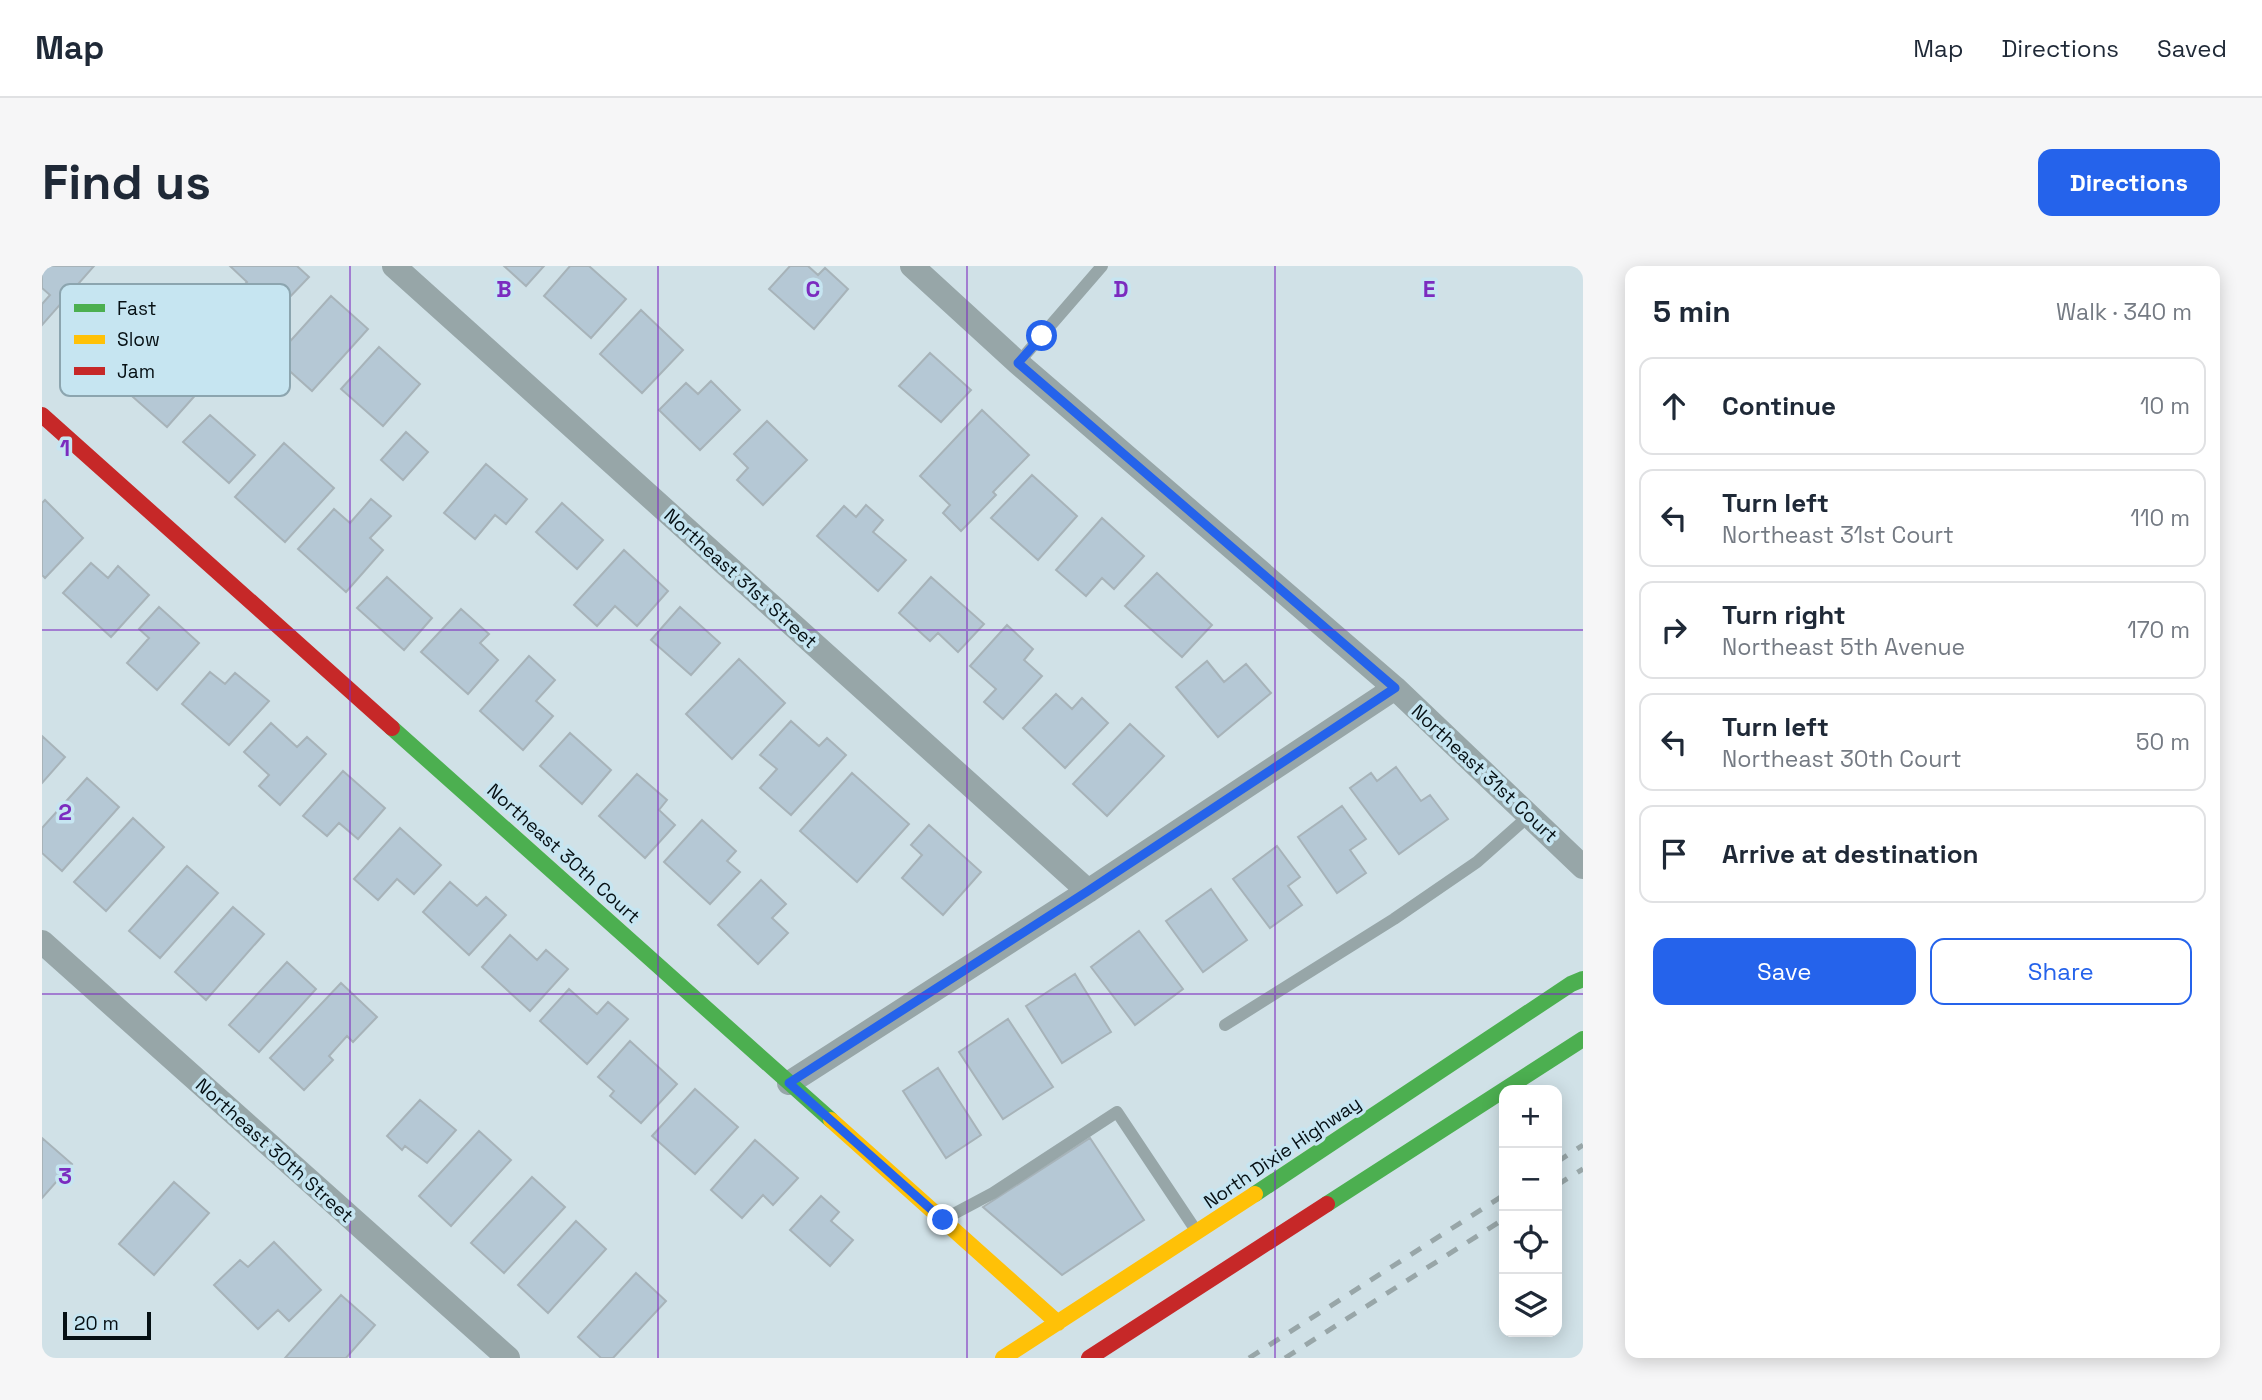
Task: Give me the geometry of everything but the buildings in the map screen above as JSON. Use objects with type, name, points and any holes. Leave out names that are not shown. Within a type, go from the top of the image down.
[{"type":"street","name":"Northeast 31st Street","points":[[394,266],[1088,891]]},
{"type":"street","name":"Northeast 31st Court","points":[[912,266],[1018,363],[1395,688],[1583,867]]},
{"type":"street","name":"Northeast 30th Court","points":[[42,415],[1058,1323]]},
{"type":"street","points":[[789,1083],[1088,891],[1395,688]]},
{"type":"street","name":"Northeast 30th Street","points":[[42,942],[508,1358]]},
{"type":"street","name":"North Dixie Highway","points":[[1003,1358],[1197,1233],[1571,984],[1583,979]]},
{"type":"street","points":[[1089,1358],[1583,1039]]},
{"type":"lane","points":[[1018,363],[1102,266]]},
{"type":"lane","points":[[1225,1025],[1394,919],[1477,862],[1530,815]]},
{"type":"lane","points":[[943,1220],[993,1193],[1117,1112],[1197,1233]]},
{"type":"railway","points":[[1562,1159],[1583,1145]]},
{"type":"railway","points":[[1562,1182],[1583,1169]]},
{"type":"railway","points":[[1249,1358],[1499,1198]]},
{"type":"railway","points":[[1285,1358],[1499,1222]]},
{"type":"traffic: fast","points":[[392,728],[831,1120]]},
{"type":"traffic: fast","points":[[1255,1194],[1571,984],[1583,979]]},
{"type":"traffic: fast","points":[[1327,1204],[1583,1039]]},
{"type":"traffic: slow","points":[[831,1120],[1058,1323]]},
{"type":"traffic: slow","points":[[1003,1358],[1255,1194]]},
{"type":"traffic: jam","points":[[42,415],[392,728]]},
{"type":"traffic: jam","points":[[1089,1358],[1327,1204]]},
{"type":"route","points":[[943,1220],[789,1083],[1088,891],[1395,688],[1018,363],[1042,336]]}]
